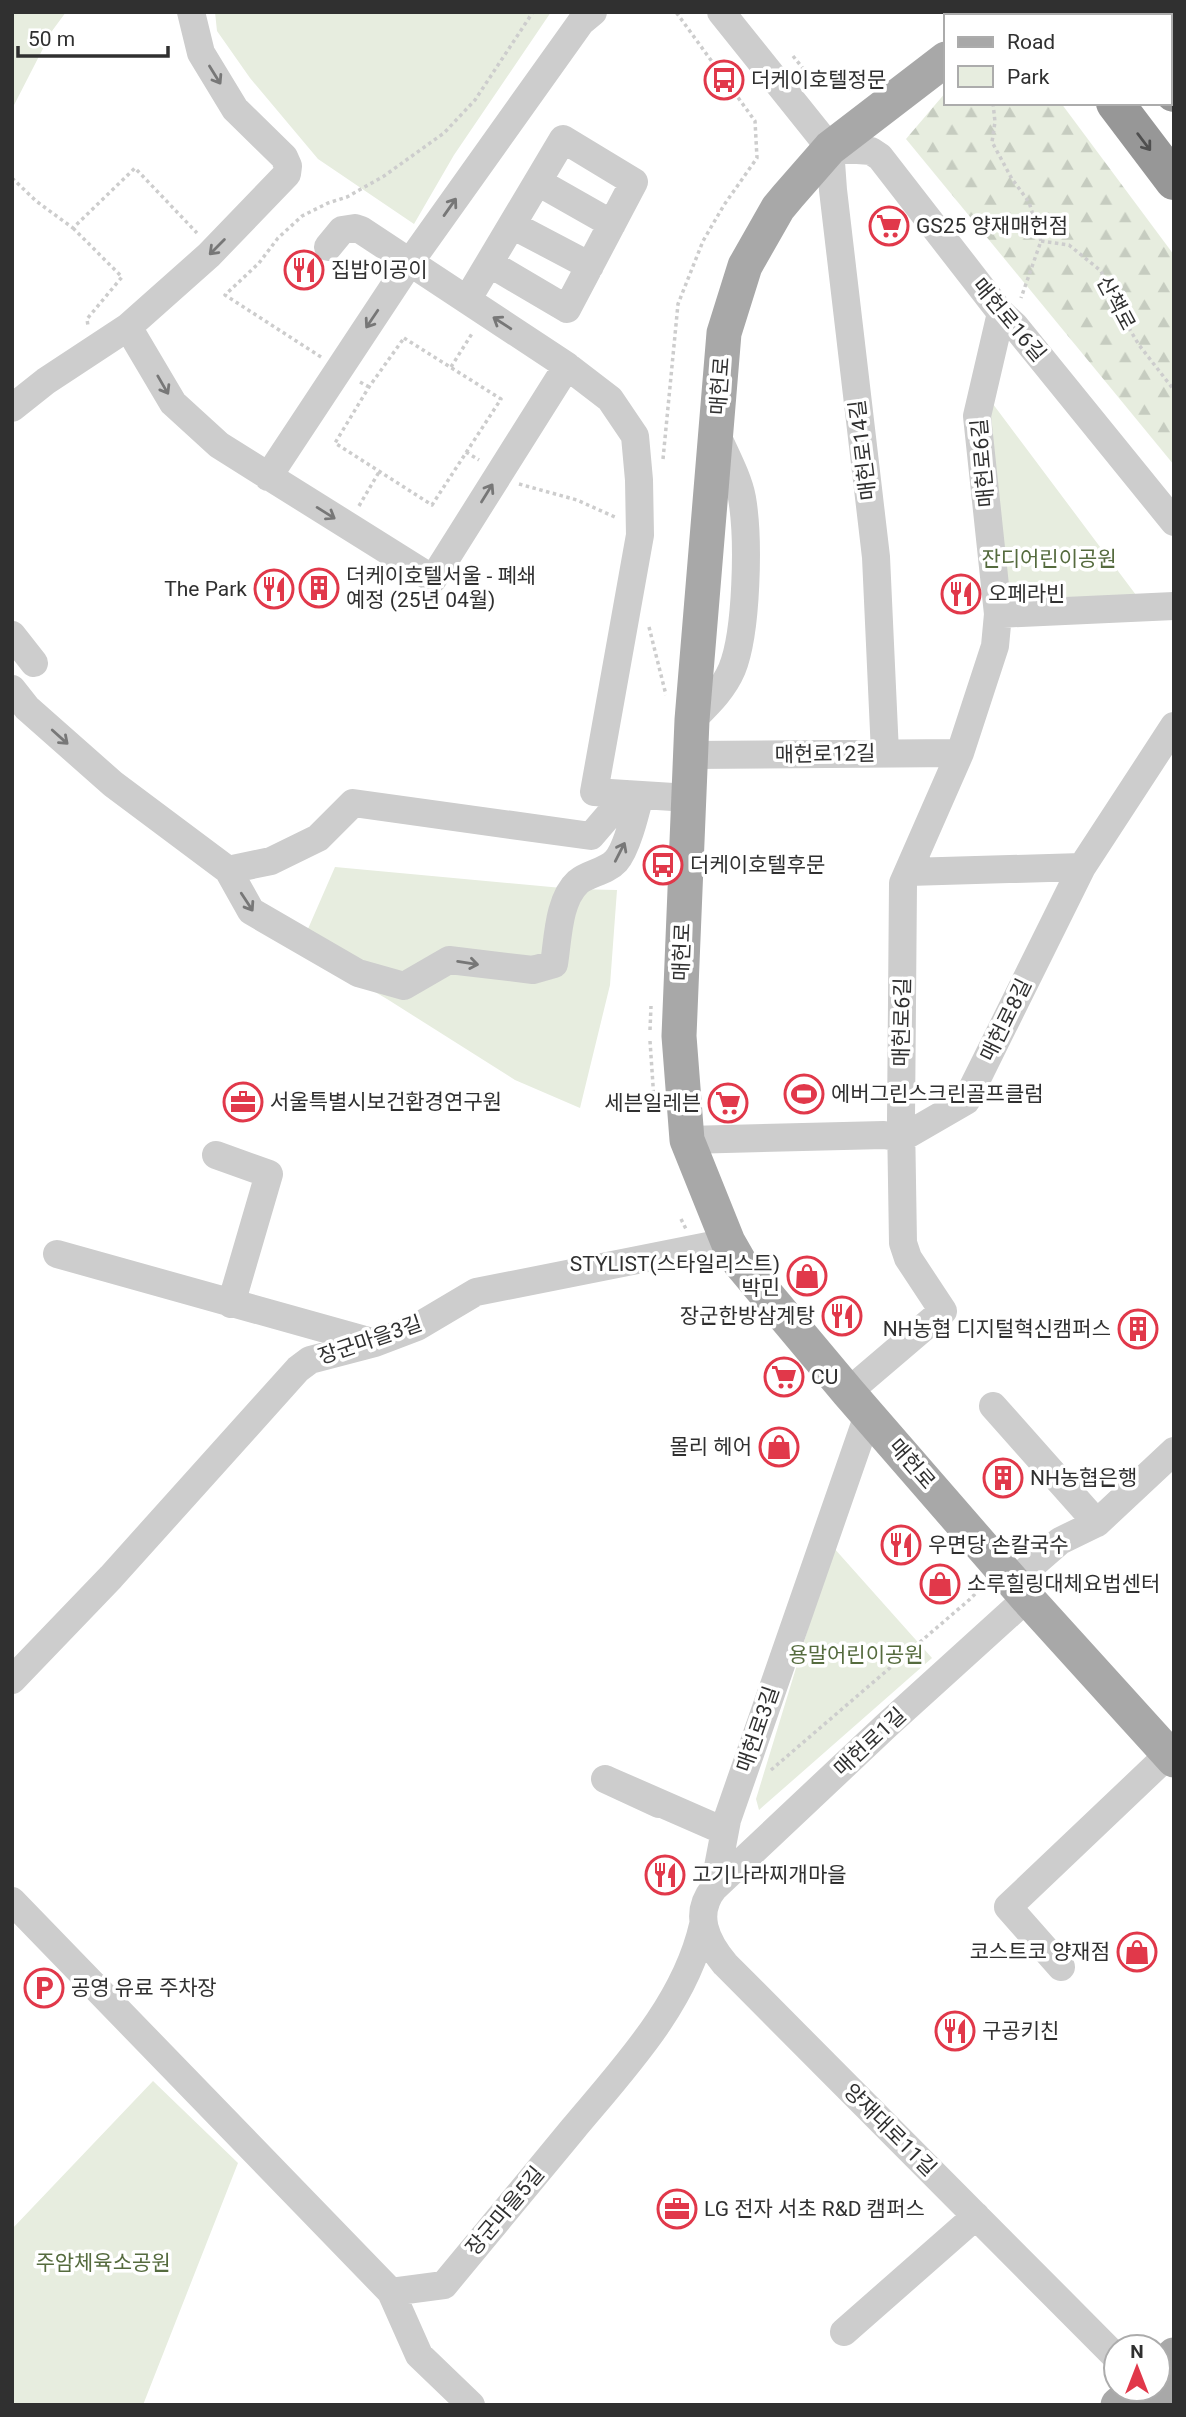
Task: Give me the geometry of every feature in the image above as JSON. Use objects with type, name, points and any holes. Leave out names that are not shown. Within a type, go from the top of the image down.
[{"type":"highway","points":[[1117,105],[1174,181]]},
{"type":"main road","name":"매헌로","points":[[944,62],[830,148],[778,208],[745,266],[724,333],[690,755],[678,1036],[687,1140],[728,1242],[740,1263],[858,1404],[1172,1757]]},
{"type":"street","points":[[12,408],[46,381],[128,327],[209,255],[287,174],[288,166],[284,157],[235,108],[201,53],[191,12]]},
{"type":"street","points":[[268,477],[410,262],[581,22],[593,12]]},
{"type":"street","points":[[721,12],[830,148]]},
{"type":"street","points":[[476,306],[489,263],[563,139],[634,182],[567,309],[489,263]]},
{"type":"street","name":"매헌로16길","points":[[830,148],[871,151],[880,157],[1008,320],[1174,522]]},
{"type":"street","name":"매헌로14길","points":[[830,148],[876,557],[885,753]]},
{"type":"street","points":[[538,182],[612,224]]},
{"type":"street","points":[[512,225],[590,266]]},
{"type":"street","points":[[328,247],[342,230],[355,228],[386,245],[567,366],[610,399],[635,436],[640,535],[594,792],[689,798]]},
{"type":"street","name":"매헌로6길","points":[[858,1404],[943,1311],[908,1258],[903,1243],[903,883],[960,753],[995,646],[998,614],[977,416],[1008,320]]},
{"type":"street","points":[[128,327],[173,403],[219,445],[433,579],[567,366]]},
{"type":"street","points":[[998,614],[1174,606]]},
{"type":"street","points":[[12,635],[34,663]]},
{"type":"street","points":[[12,689],[27,708],[113,784],[228,870],[251,911],[358,973],[404,986],[449,960],[533,970],[554,964],[559,938],[559,918],[578,883],[617,861],[632,824],[634,795]]},
{"type":"street","name":"매헌로8길","points":[[902,1138],[967,1101],[1082,867],[1174,726]]},
{"type":"street","name":"매헌로12길","points":[[690,755],[960,753]]},
{"type":"street","points":[[228,870],[271,861],[318,838],[353,803],[591,836],[634,795]]},
{"type":"street","points":[[908,872],[1082,867]]},
{"type":"street","points":[[687,1140],[884,1135],[902,1138]]},
{"type":"street","points":[[216,1155],[269,1174],[231,1304]]},
{"type":"street","name":"장군마을3길","points":[[12,1680],[111,1577],[298,1369],[310,1360],[375,1343],[417,1327],[476,1292],[728,1242]]},
{"type":"street","points":[[57,1254],[375,1343]]},
{"type":"street","name":"매헌로3길","points":[[714,1888],[724,1831],[858,1404]]},
{"type":"street","points":[[993,1406],[1097,1523]]},
{"type":"street","name":"매헌로1길","points":[[714,1888],[887,1725],[1021,1590],[1060,1541],[1097,1523],[1174,1451]]},
{"type":"street","points":[[1061,1967],[1008,1907],[1172,1757]]},
{"type":"street","points":[[605,1780],[724,1831]]},
{"type":"street","points":[[703,1925],[707,1896],[714,1888]]},
{"type":"street","points":[[12,1901],[391,2292],[419,2356],[471,2405]]},
{"type":"street","name":"장군마을5길","points":[[391,2292],[444,2285],[641,2048],[676,1992],[698,1945],[703,1925]]},
{"type":"street","name":"양재대로11길","points":[[703,1925],[708,1939],[725,1964],[1102,2343]]},
{"type":"street","points":[[844,2332],[976,2216]]},
{"type":"path","points":[[793,56],[817,86],[871,90]]},
{"type":"path","points":[[993,105],[995,122],[992,142],[1012,179],[1030,202],[1041,241],[1018,308],[1008,320]]},
{"type":"path","points":[[73,228],[135,168],[198,232],[191,238]]},
{"type":"path","points":[[12,178],[36,201],[73,228],[122,277],[87,319],[89,328]]},
{"type":"path","name":"산책로","points":[[1041,241],[1069,245],[1101,271],[1117,308],[1139,345],[1174,390]]},
{"type":"path","points":[[450,367],[476,306]]},
{"type":"path","points":[[404,338],[501,399],[466,452],[432,505],[335,443],[369,387],[404,338]]},
{"type":"path","points":[[466,452],[520,484],[577,500],[607,513],[629,524],[640,535]]},
{"type":"path","points":[[347,526],[379,472]]},
{"type":"path","points":[[764,1777],[947,1619]]},
{"type":"green space","points":[[12,12],[66,12],[52,31],[12,109]]},
{"type":"green space","points":[[215,12],[551,12],[454,155],[414,224],[318,159],[250,78],[217,31]]},
{"type":"green space","points":[[944,94],[944,105],[1062,105],[1174,255],[1174,465],[906,139]]},
{"type":"green space","name":"잔디어린이공원","points":[[987,396],[1142,603],[1007,610]]},
{"type":"green space","points":[[335,867],[573,889],[617,890],[610,985],[580,1108],[515,1080],[322,961],[304,938]]},
{"type":"green space","name":"용말어린이공원","points":[[833,1547],[932,1658],[759,1810],[756,1799]]},
{"type":"green space","name":"주암체육소공원","points":[[153,2081],[238,2163],[143,2405],[12,2405],[12,2229]]},
{"type":"place","name":"더케이호텔정문","points":[[724,80]]},
{"type":"place","name":"GS25 양재매헌점","points":[[889,226]]},
{"type":"place","name":"집밥이공이","points":[[304,270]]},
{"type":"place","name":"더케이호텔서울 - 폐쇄 예정 (25년 04월)","points":[[319,588]]},
{"type":"place","name":"The Park","points":[[274,589]]},
{"type":"place","name":"오페라빈","points":[[961,594]]},
{"type":"place","name":"더케이호텔후문","points":[[663,865]]},
{"type":"place","name":"에버그린스크린골프클럼","points":[[804,1094]]},
{"type":"place","name":"서울특별시보건환경연구원","points":[[243,1102]]},
{"type":"place","name":"세븐일레븐","points":[[728,1103]]},
{"type":"place","name":"STYLIST(스타일리스트) 박민","points":[[807,1276]]},
{"type":"place","name":"장군한방삼계탕","points":[[842,1316]]},
{"type":"place","name":"NH농협 디지털혁신캠퍼스","points":[[1138,1329]]},
{"type":"place","name":"CU","points":[[784,1377]]},
{"type":"place","name":"몰리 헤어","points":[[779,1447]]},
{"type":"place","name":"NH농협은행","points":[[1003,1478]]},
{"type":"place","name":"우면당 손칼국수","points":[[901,1545]]},
{"type":"place","name":"소루힐링대체요법센터","points":[[940,1584]]},
{"type":"place","name":"고기나라찌개마을","points":[[665,1875]]},
{"type":"place","name":"코스트코 양재점","points":[[1137,1952]]},
{"type":"place","name":"공영 유료 주차장","points":[[44,1988]]},
{"type":"place","name":"구공키친","points":[[955,2031]]},
{"type":"place","name":"LG 전자 서초 R&D 캠퍼스","points":[[677,2209]]}]
